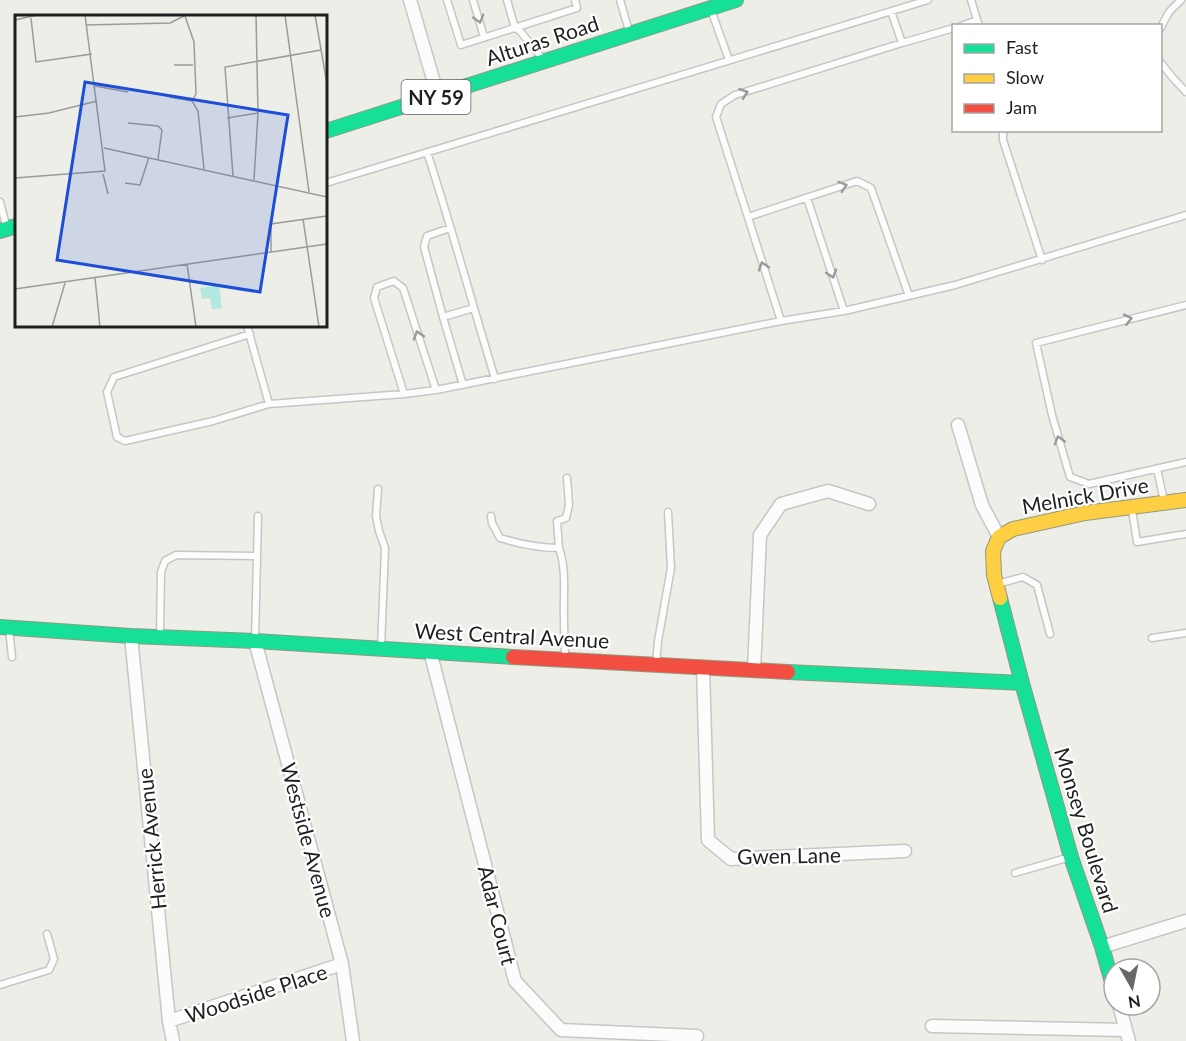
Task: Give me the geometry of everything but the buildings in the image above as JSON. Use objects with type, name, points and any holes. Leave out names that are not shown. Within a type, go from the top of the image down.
[{"type":"street","points":[[410,0],[438,96]]},
{"type":"street","name":"Alturas Road","points":[[327,131],[630,34],[712,5],[736,0]]},
{"type":"street","points":[[958,425],[982,505],[999,537]]},
{"type":"street","points":[[754,670],[760,535],[781,504],[828,491],[869,504]]},
{"type":"street","name":"Melnick Drive","points":[[1022,683],[994,575],[993,551],[999,537],[1013,529],[1085,513],[1186,500]]},
{"type":"street","name":"West Central Avenue","points":[[5,628],[131,636],[255,640],[703,668],[1022,683]]},
{"type":"street","name":"Herrick Avenue","points":[[131,636],[169,1021],[173,1041]]},
{"type":"street","name":"Westside Avenue","points":[[255,640],[342,964],[353,1041]]},
{"type":"street","name":"Adar Court","points":[[430,651],[515,981],[559,1036],[697,1036]]},
{"type":"street","name":"Gwen Lane","points":[[703,668],[708,840],[731,859],[904,851]]},
{"type":"street","name":"Monsey Boulevard","points":[[1022,683],[1071,857],[1105,957]]},
{"type":"street","points":[[1102,947],[1186,921]]},
{"type":"street","name":"Woodside Place","points":[[169,1021],[342,964]]},
{"type":"street","points":[[932,1026],[1127,1035],[1122,1017]]},
{"type":"lane","points":[[447,0],[461,45],[577,8],[575,0]]},
{"type":"lane","points":[[473,0],[484,37]]},
{"type":"lane","points":[[507,0],[515,28],[545,61]]},
{"type":"lane","points":[[620,0],[630,34]]},
{"type":"lane","points":[[327,183],[928,0]]},
{"type":"lane","points":[[971,0],[978,23]]},
{"type":"lane","points":[[1162,27],[1169,12],[1181,0]]},
{"type":"lane","points":[[712,5],[729,60]]},
{"type":"lane","points":[[891,11],[902,43]]},
{"type":"lane","points":[[781,321],[716,117],[722,104],[735,95],[952,29]]},
{"type":"lane","points":[[1162,63],[1186,92]]},
{"type":"lane","points":[[1003,132],[1003,140],[1042,260]]},
{"type":"lane","points":[[427,152],[495,379]]},
{"type":"lane","points":[[748,218],[857,182],[871,188],[909,296]]},
{"type":"lane","points":[[807,198],[844,311]]},
{"type":"lane","points":[[0,202],[8,228]]},
{"type":"lane","points":[[250,334],[114,378],[107,392],[117,437],[124,441],[213,421],[269,404],[436,390],[781,321],[844,311],[955,285],[1186,215]]},
{"type":"lane","points":[[450,228],[426,236],[424,247],[463,385]]},
{"type":"lane","points":[[404,394],[374,298],[377,287],[394,281],[403,288],[436,390]]},
{"type":"lane","points":[[1186,305],[1036,343],[1052,415],[1070,477],[1089,484],[1186,462]]},
{"type":"lane","points":[[443,317],[474,308]]},
{"type":"lane","points":[[247,327],[269,404]]},
{"type":"lane","points":[[1157,469],[1164,503]]},
{"type":"lane","points":[[565,659],[564,576],[557,521],[566,518],[569,505],[567,478]]},
{"type":"lane","points":[[378,489],[376,516],[385,548],[381,648]]},
{"type":"lane","points":[[1131,507],[1137,543],[1186,534]]},
{"type":"lane","points":[[656,665],[671,568],[668,512]]},
{"type":"lane","points":[[255,640],[258,516]]},
{"type":"lane","points":[[491,516],[500,538],[520,544],[559,548]]},
{"type":"lane","points":[[159,637],[161,572],[165,561],[176,555],[257,556]]},
{"type":"lane","points":[[997,584],[1023,577],[1037,585],[1050,634]]},
{"type":"lane","points":[[5,628],[12,657]]},
{"type":"lane","points":[[1152,638],[1186,633]]},
{"type":"lane","points":[[1015,873],[1071,857]]},
{"type":"lane","points":[[0,985],[49,970],[54,959],[47,934]]},
{"type":"traffic: fast","points":[[327,131],[736,0]]},
{"type":"traffic: fast","points":[[0,231],[15,226]]},
{"type":"traffic: fast","points":[[1000,598],[1071,857],[1105,957]]},
{"type":"traffic: fast","points":[[0,627],[513,657]]},
{"type":"traffic: fast","points":[[788,672],[1022,683]]},
{"type":"traffic: slow","points":[[1000,598],[994,575],[993,551],[999,537],[1013,529],[1085,513],[1186,500]]},
{"type":"traffic: jam","points":[[513,657],[788,672]]}]
